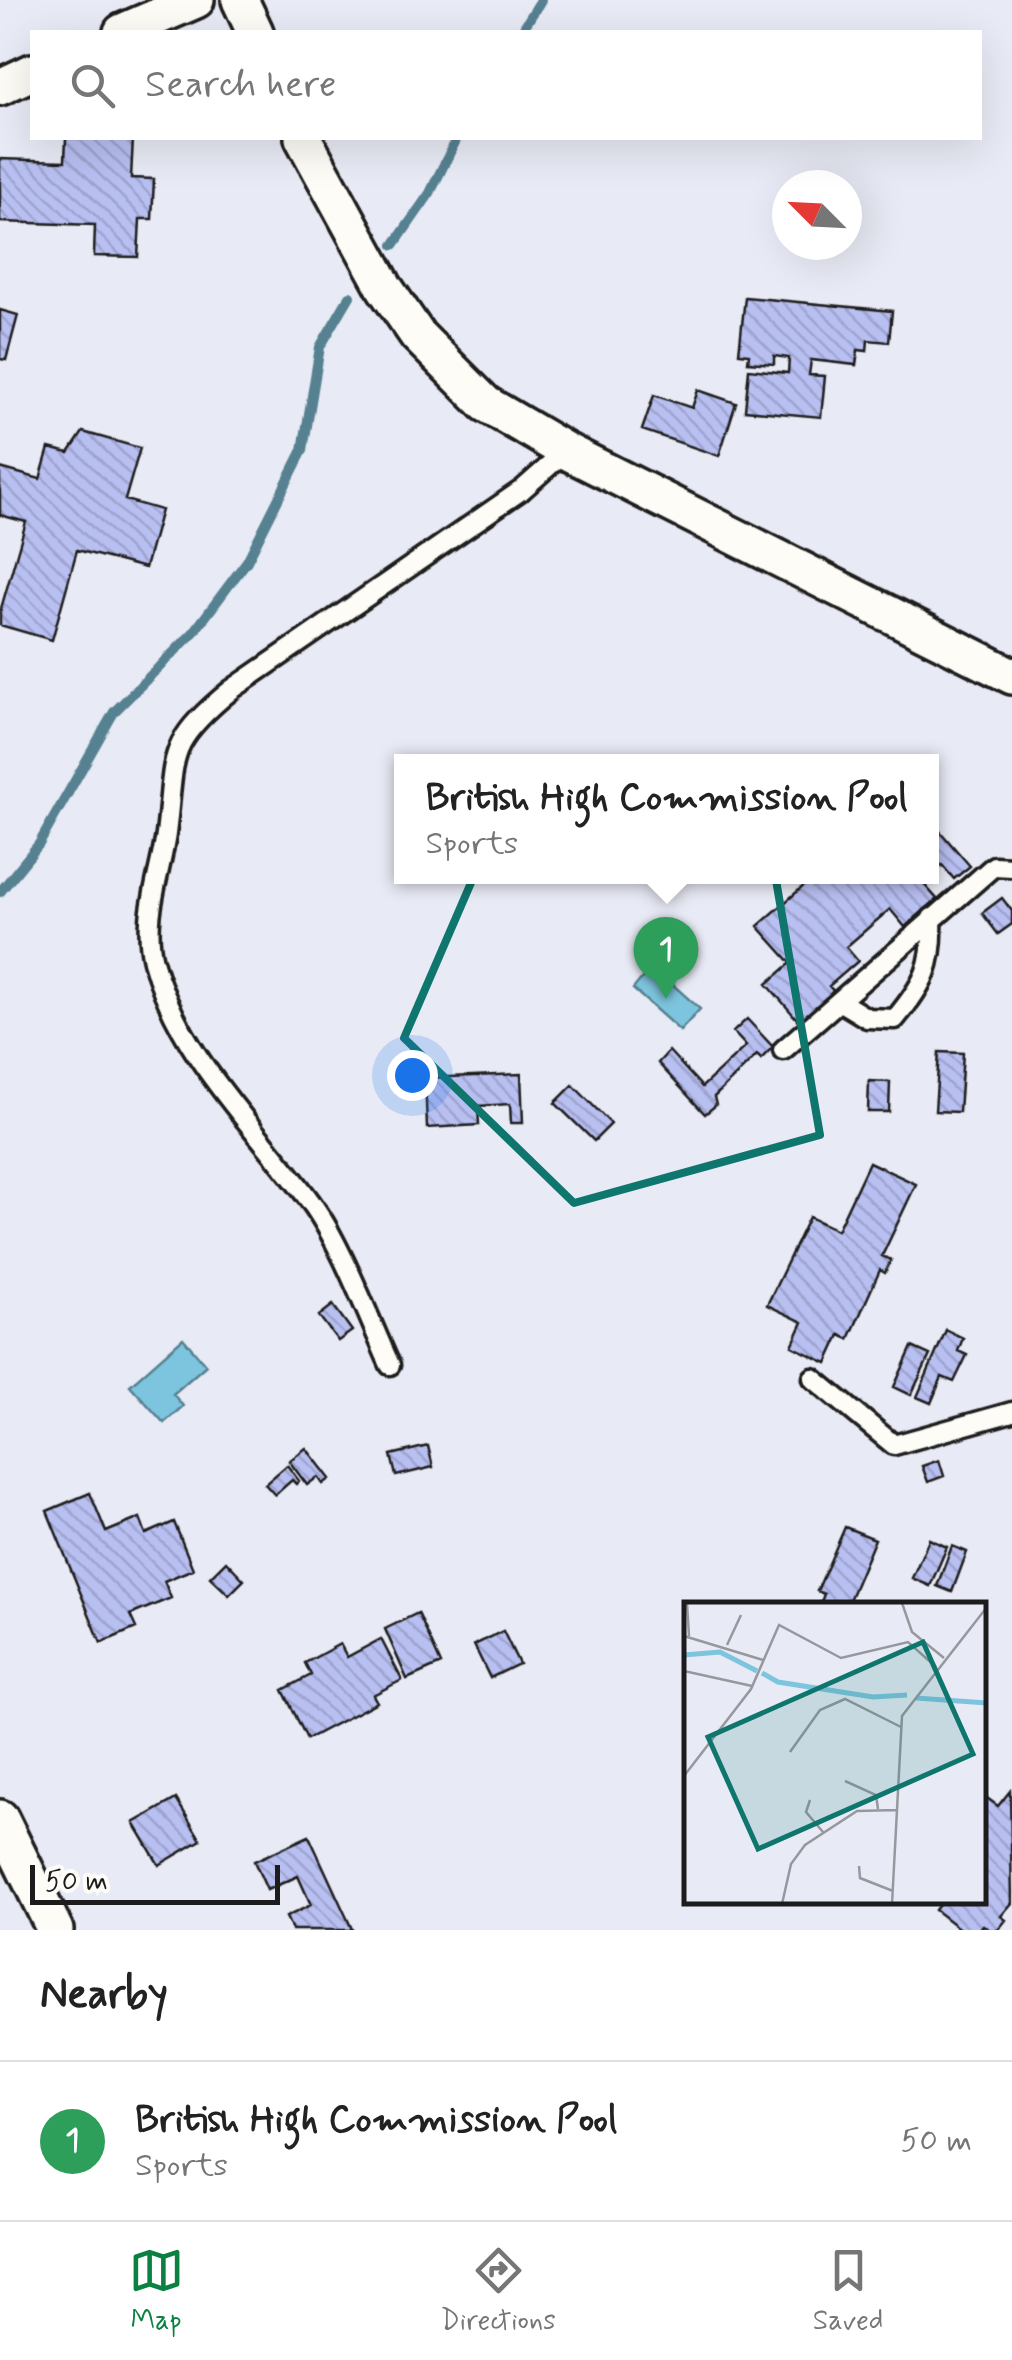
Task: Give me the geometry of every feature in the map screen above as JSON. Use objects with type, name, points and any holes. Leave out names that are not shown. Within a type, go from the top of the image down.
[{"type":"street","points":[[127,30],[196,0]]},
{"type":"street","points":[[240,0],[253,30]]},
{"type":"street","points":[[0,87],[30,73]]},
{"type":"street","points":[[304,140],[385,288],[418,336],[486,404],[566,451],[1012,676]]},
{"type":"street","points":[[0,1818],[55,1930]]},
{"type":"lane","points":[[390,1365],[312,1204],[200,1059],[152,959],[148,922],[166,836],[171,775],[179,741],[210,707],[523,489],[566,451]]},
{"type":"lane","points":[[783,1050],[994,866],[1012,867]]},
{"type":"lane","points":[[839,1001],[867,1018],[895,1019],[914,996],[934,953],[932,918]]},
{"type":"lane","points":[[814,1378],[894,1446],[1012,1412]]},
{"type":"highlighted area","points":[[521,767],[772,857],[820,1135],[574,1203],[404,1038]]},
{"type":"water","points":[[652,966],[700,1009],[680,1031],[633,989]]},
{"type":"water","points":[[183,1338],[206,1365],[173,1394],[183,1406],[164,1423],[130,1385]]},
{"type":"building","points":[[66,140],[133,140],[131,178],[154,179],[152,219],[140,219],[138,257],[94,256],[95,225],[0,222],[0,159],[65,161]]},
{"type":"building","points":[[745,297],[892,311],[889,342],[868,340],[867,351],[858,350],[856,365],[811,360],[809,375],[825,376],[821,417],[745,410],[749,369],[788,373],[789,358],[774,356],[774,364],[748,362],[749,354],[739,353]]},
{"type":"building","points":[[0,310],[18,315],[6,360],[0,359]]},
{"type":"building","points":[[698,390],[736,403],[719,456],[642,430],[654,395],[692,408]]},
{"type":"building","points":[[83,432],[140,448],[125,500],[161,510],[145,568],[77,550],[52,640],[0,625],[0,612],[26,522],[0,515],[0,468],[40,479],[49,448],[69,453]]},
{"type":"building","points":[[939,830],[970,866],[954,879],[942,865],[939,868]]},
{"type":"building","points":[[806,884],[924,884],[937,899],[905,927],[890,909],[846,947],[858,961],[829,986],[837,995],[802,1025],[767,984],[791,963],[758,926]]},
{"type":"building","points":[[1002,898],[1012,911],[1012,924],[998,934],[982,913]]},
{"type":"building","points":[[747,1019],[773,1047],[761,1059],[757,1055],[714,1097],[716,1105],[705,1114],[658,1063],[669,1051],[702,1087],[746,1046],[733,1032]]},
{"type":"building","points":[[939,1052],[963,1053],[959,1112],[935,1111]]},
{"type":"building","points":[[521,1074],[523,1123],[511,1123],[510,1104],[478,1106],[479,1125],[427,1128],[425,1078]]},
{"type":"building","points":[[869,1081],[890,1082],[889,1112],[868,1112]]},
{"type":"building","points":[[573,1085],[611,1124],[594,1141],[555,1103]]},
{"type":"building","points":[[869,1162],[916,1184],[882,1256],[891,1260],[885,1273],[880,1270],[849,1339],[840,1335],[827,1363],[792,1346],[803,1322],[767,1305],[809,1217],[837,1230]]},
{"type":"building","points":[[333,1305],[352,1331],[338,1341],[319,1316]]},
{"type":"building","points":[[946,1330],[963,1338],[958,1351],[967,1355],[954,1382],[942,1377],[931,1403],[917,1397]]},
{"type":"building","points":[[912,1347],[930,1355],[911,1395],[894,1387]]},
{"type":"building","points":[[428,1446],[433,1467],[396,1476],[391,1455]]},
{"type":"building","points":[[306,1448],[330,1479],[323,1484],[318,1477],[307,1485],[289,1461]]},
{"type":"building","points":[[939,1460],[944,1476],[928,1482],[922,1466]]},
{"type":"building","points":[[287,1465],[299,1481],[296,1484],[292,1480],[275,1495],[265,1484]]},
{"type":"building","points":[[90,1493],[106,1532],[140,1518],[146,1534],[174,1522],[193,1569],[164,1581],[171,1598],[130,1615],[136,1628],[101,1643],[47,1511]]},
{"type":"building","points":[[845,1527],[875,1539],[848,1602],[821,1602],[824,1594],[817,1591]]},
{"type":"building","points":[[929,1539],[947,1547],[930,1586],[912,1578]]},
{"type":"building","points":[[952,1546],[967,1552],[952,1592],[937,1586]]},
{"type":"building","points":[[226,1561],[244,1580],[229,1595],[210,1577]]},
{"type":"building","points":[[418,1613],[441,1664],[407,1679],[385,1629]]},
{"type":"building","points":[[503,1631],[519,1664],[490,1678],[474,1645]]},
{"type":"building","points":[[381,1639],[402,1680],[373,1695],[377,1702],[307,1739],[283,1690],[311,1675],[305,1663],[340,1644],[347,1657]]},
{"type":"building","points":[[1010,1791],[1012,1903],[1001,1916],[1006,1920],[998,1930],[983,1925],[979,1930],[961,1930],[935,1910],[939,1905],[987,1905],[987,1798],[998,1806]]},
{"type":"building","points":[[176,1799],[201,1840],[159,1865],[134,1823]]},
{"type":"building","points":[[309,1836],[352,1929],[292,1930],[286,1917],[311,1905],[298,1876],[267,1890],[254,1861]]},
{"type":"waterway","points":[[522,30],[541,0]]},
{"type":"waterway","points":[[394,245],[430,193],[456,140]]},
{"type":"waterway","points":[[0,892],[39,844],[114,712],[194,632],[247,561],[303,450],[320,347],[350,296]]},
{"type":"place","name":"British High Commission Pool","points":[[666,999]]}]
